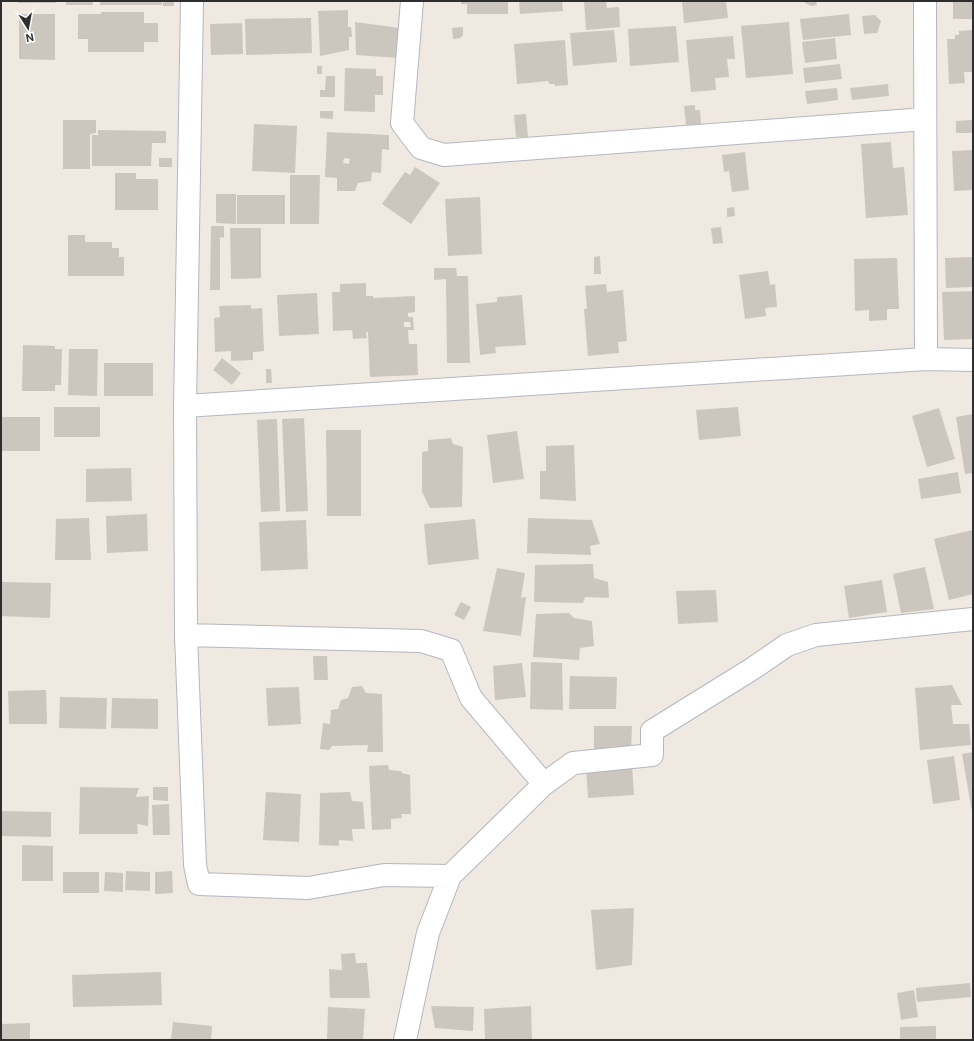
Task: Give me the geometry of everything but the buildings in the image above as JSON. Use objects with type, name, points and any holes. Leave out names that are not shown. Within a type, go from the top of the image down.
[{"type":"street","points":[[192,1],[185,406],[186,635],[195,865],[200,884],[308,888],[384,875],[450,876]]},
{"type":"street","points":[[412,1],[402,123],[421,148],[444,155],[925,119]]},
{"type":"street","points":[[925,1],[926,359]]},
{"type":"street","points":[[185,406],[926,359],[973,360]]},
{"type":"street","points":[[405,1040],[428,933],[450,876],[544,784],[574,763],[652,755],[652,731],[752,669],[787,645],[816,635],[973,619]]},
{"type":"street","points":[[186,635],[421,640],[451,650],[471,698],[544,784]]}]
